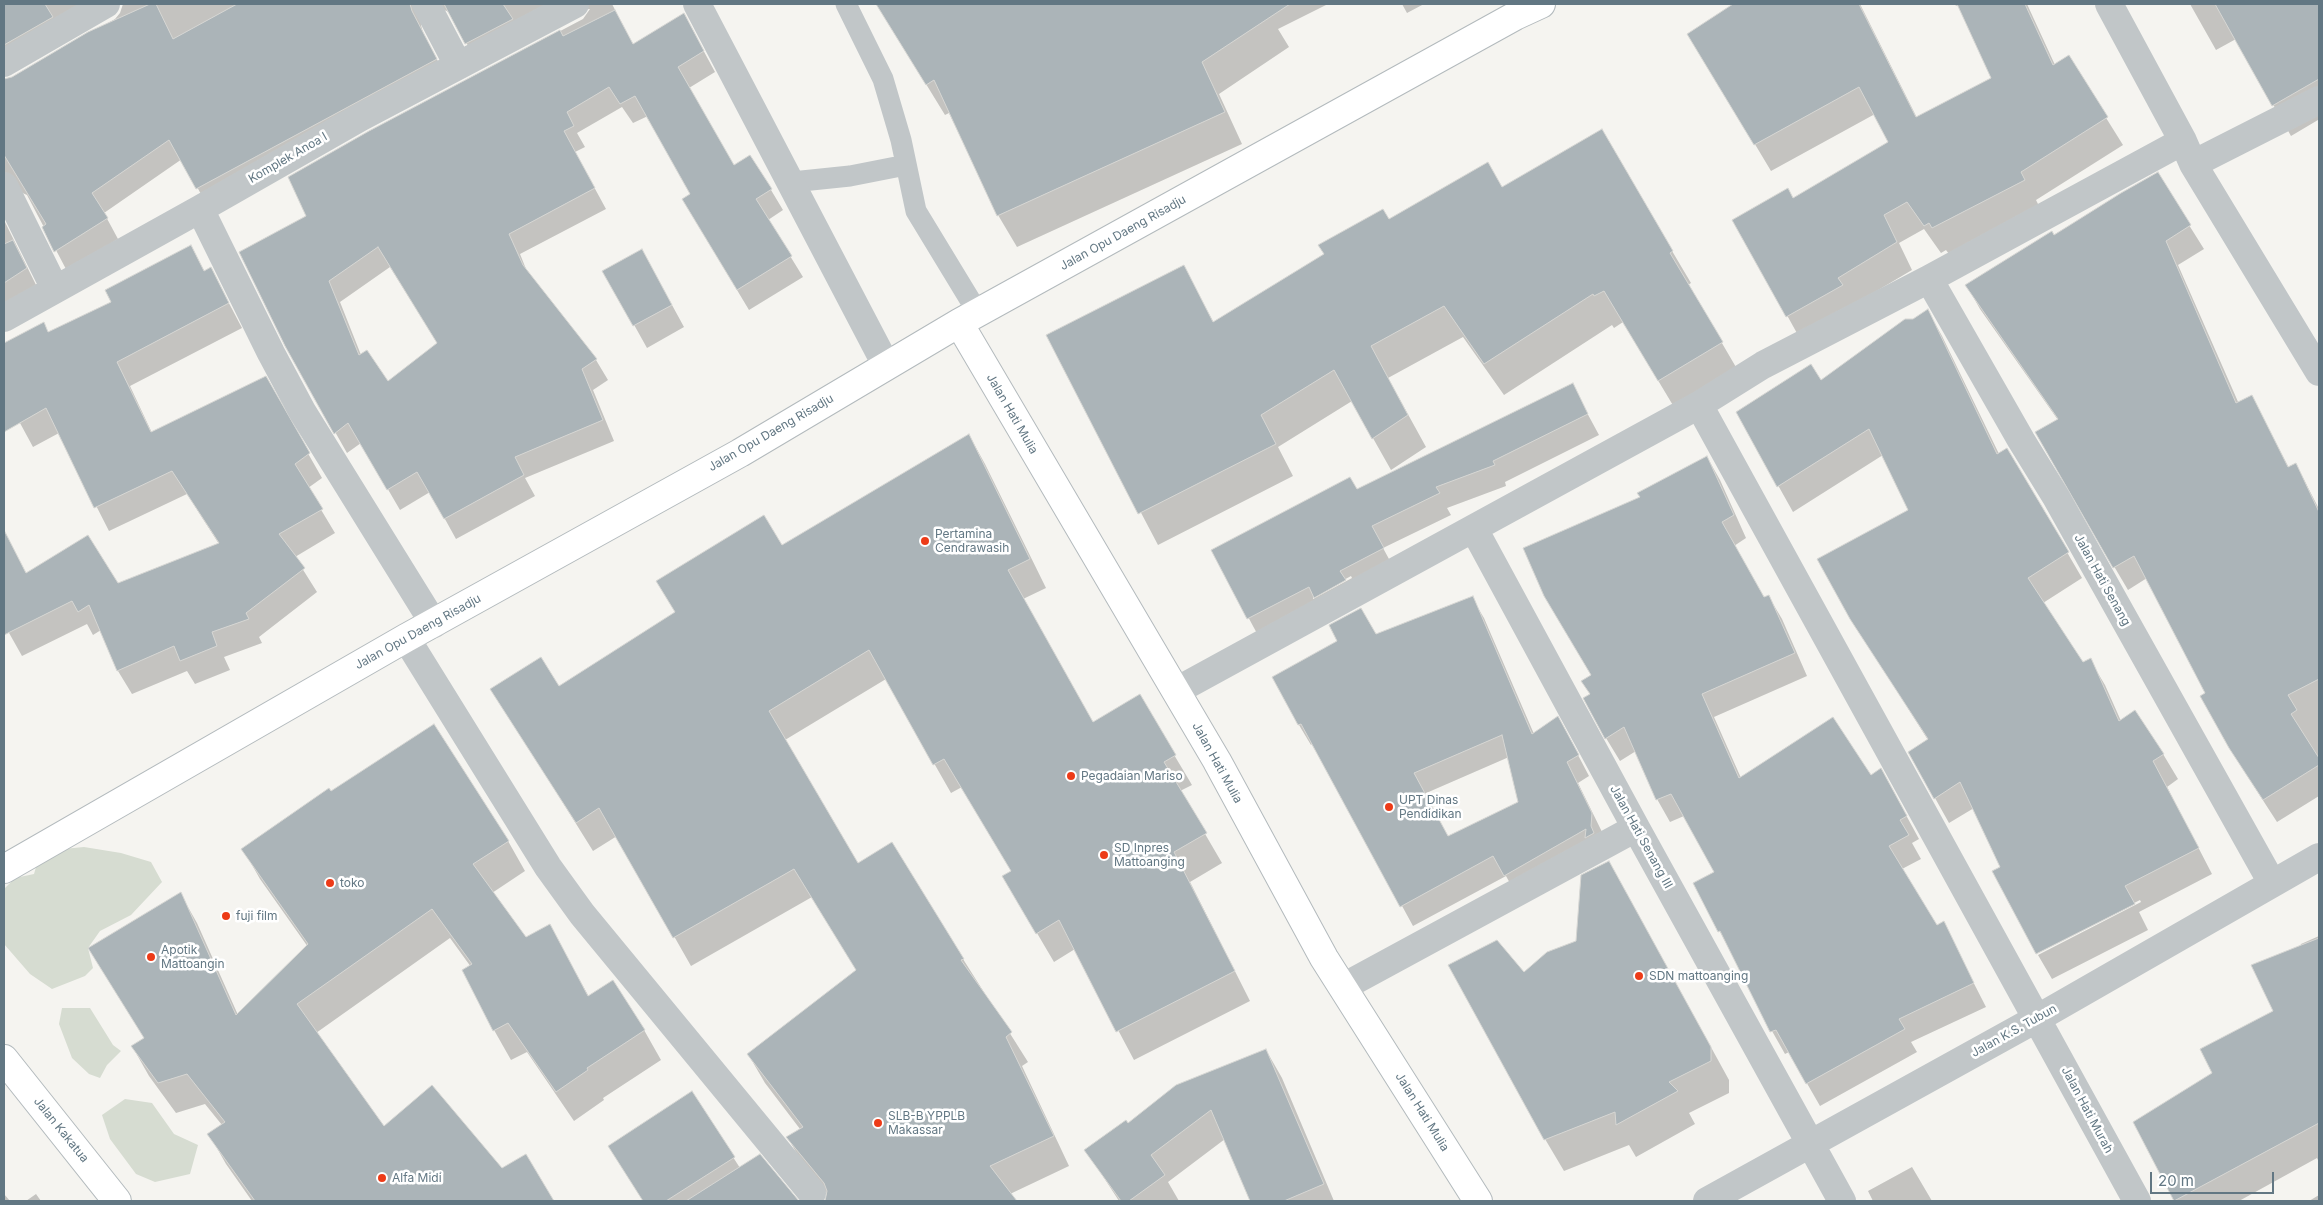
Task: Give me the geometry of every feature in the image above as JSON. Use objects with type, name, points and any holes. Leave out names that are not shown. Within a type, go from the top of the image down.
[{"type":"main road","name":"Jalan Opu Daeng Risadju","points":[[4,868],[406,638],[740,452],[969,318],[1506,21],[1541,4]]},
{"type":"main road","name":"Jalan Hati Mulia","points":[[969,318],[1098,562],[1217,761],[1324,958],[1478,1201]]},
{"type":"main road","name":"Jalan Kakatua","points":[[4,1059],[118,1201]]},
{"type":"street","points":[[4,63],[106,4]]},
{"type":"street","points":[[426,4],[458,65]]},
{"type":"street","name":"Komplek Anoa I","points":[[4,318],[361,117],[575,4]]},
{"type":"street","points":[[697,4],[792,182],[886,365]]},
{"type":"street","points":[[2109,4],[2188,152],[2319,372]]},
{"type":"street","points":[[1176,691],[1699,405],[1763,365],[1929,279],[2188,152],[2319,100]]},
{"type":"street","points":[[4,186],[55,289]]},
{"type":"street","points":[[200,209],[271,353],[302,411],[434,624]]},
{"type":"street","name":"Jalan Hati Senang","points":[[1929,279],[2021,440],[2056,497],[2272,883]]},
{"type":"street","name":"Jalan Hati Murah","points":[[1699,405],[2137,1201]]},
{"type":"street","name":"Jalan Hati Senang III","points":[[1474,529],[1636,828],[1842,1201]]},
{"type":"street","points":[[406,638],[548,866],[582,914],[812,1193]]},
{"type":"street","points":[[1343,987],[1636,828]]},
{"type":"street","name":"Jalan K.S. Tubun","points":[[1707,1201],[2038,1018],[2319,857]]},
{"type":"lane","points":[[846,4],[883,79],[906,165],[916,212],[969,318]]},
{"type":"lane","points":[[792,182],[857,175],[906,165]]},
{"type":"shaded area","points":[[84,847],[121,853],[151,862],[162,882],[131,915],[100,931],[88,948],[93,968],[85,976],[52,989],[30,974],[4,944],[4,889],[15,878],[34,874],[38,860],[52,850]]},
{"type":"shaded area","points":[[62,1008],[90,1008],[113,1045],[121,1051],[107,1065],[100,1078],[89,1074],[72,1058],[59,1024]]},
{"type":"shaded area","points":[[125,1099],[152,1103],[174,1134],[198,1145],[190,1174],[155,1182],[136,1174],[110,1139],[102,1115]]},
{"type":"building","points":[[4,4],[45,4],[53,17],[4,45]]},
{"type":"building","points":[[150,4],[156,4],[173,39],[237,4],[410,4],[437,59],[196,189],[169,140],[92,193],[108,218],[54,252],[42,227],[46,224],[4,155],[4,79],[12,77],[88,32]]},
{"type":"building","points":[[444,4],[503,4],[513,19],[465,44]]},
{"type":"building","points":[[876,4],[1290,4],[1202,62],[1225,112],[997,216],[934,80],[926,85]]},
{"type":"building","points":[[1733,4],[1859,4],[1916,117],[1991,78],[1957,4],[2025,4],[2053,65],[2069,55],[2108,117],[2021,172],[2025,180],[1932,228],[1929,223],[1924,226],[1907,202],[1884,215],[1897,242],[1838,278],[1843,285],[1786,317],[1732,220],[1788,188],[1793,198],[1888,142],[1859,87],[1754,145],[1687,34]]},
{"type":"building","points":[[2215,4],[2319,4],[2319,79],[2272,106]]},
{"type":"building","points":[[615,10],[633,44],[684,13],[704,51],[678,67],[734,165],[750,155],[772,189],[756,199],[792,256],[737,290],[682,199],[690,194],[635,96],[620,104],[609,87],[567,112],[574,126],[564,131],[595,188],[509,234],[523,265],[597,359],[582,369],[603,420],[515,457],[524,475],[444,519],[417,472],[387,490],[348,423],[334,434],[285,346],[239,252],[306,216],[288,177],[369,131],[560,30],[563,36]],"holes":[[[378,247],[437,343],[388,381],[367,350],[359,355],[329,281]]]},
{"type":"building","points":[[1602,129],[1673,251],[1670,253],[1723,342],[1658,381],[1604,291],[1594,296],[1593,294],[1484,364],[1444,306],[1371,346],[1408,415],[1372,439],[1334,370],[1261,415],[1276,444],[1138,514],[1046,335],[1184,265],[1213,322],[1324,254],[1318,245],[1383,209],[1389,219],[1488,162],[1502,187]]},
{"type":"building","points":[[2158,172],[2191,225],[2166,241],[2236,403],[2252,395],[2288,467],[2296,463],[2319,512],[2319,679],[2288,695],[2297,710],[2291,714],[2319,758],[2319,765],[2263,800],[2229,748],[2200,696],[2205,693],[2134,556],[2113,568],[2035,432],[2058,419],[1965,285],[2052,231],[2054,235]]},
{"type":"building","points":[[13,240],[27,268],[4,283],[4,244]]},
{"type":"building","points":[[191,245],[204,271],[211,267],[229,303],[117,362],[151,432],[266,376],[310,453],[295,464],[323,509],[279,534],[305,568],[246,613],[249,619],[212,632],[217,646],[180,661],[174,646],[117,671],[89,605],[78,612],[72,601],[4,635],[4,530],[26,573],[88,535],[118,583],[219,543],[172,471],[94,508],[46,408],[4,432],[4,343],[44,322],[48,332],[111,302],[105,290]]},
{"type":"building","points":[[642,249],[672,305],[633,326],[602,271]]},
{"type":"building","points":[[1928,309],[1997,454],[2007,448],[2069,552],[2028,578],[2083,662],[2091,658],[2119,721],[2135,710],[2164,754],[2153,761],[2199,848],[2125,886],[2135,904],[2036,954],[1992,871],[2000,867],[1960,782],[1934,799],[1908,752],[1928,739],[1850,619],[1817,559],[1908,510],[1869,429],[1777,487],[1736,412],[1811,364],[1821,380],[1905,319],[1913,319]]},
{"type":"building","points":[[1573,383],[1588,414],[1493,461],[1495,465],[1436,487],[1440,493],[1372,526],[1384,548],[1340,571],[1346,580],[1314,598],[1309,587],[1247,619],[1211,550],[1350,477],[1357,489]]},
{"type":"building","points":[[969,434],[1030,559],[1008,570],[1093,722],[1140,694],[1176,755],[1164,762],[1207,833],[1174,852],[1235,971],[1116,1032],[1059,920],[1036,934],[1002,876],[1011,871],[944,759],[933,765],[869,650],[769,711],[858,863],[892,842],[964,959],[961,960],[1012,1032],[1006,1037],[1054,1136],[990,1166],[1017,1201],[825,1201],[827,1191],[824,1183],[786,1137],[803,1127],[747,1054],[856,970],[794,869],[673,938],[599,808],[576,823],[490,689],[541,657],[559,686],[675,612],[656,581],[764,515],[782,545]]},
{"type":"building","points":[[1707,456],[1734,515],[1722,522],[1764,597],[1769,595],[1795,653],[1702,694],[1739,778],[1833,717],[1871,775],[1881,768],[1907,816],[1900,820],[1909,835],[1889,846],[1937,925],[1944,921],[1974,983],[1899,1019],[1905,1029],[1806,1084],[1776,1030],[1770,1032],[1720,931],[1718,932],[1693,883],[1714,872],[1671,794],[1656,800],[1624,727],[1605,739],[1583,698],[1590,694],[1581,681],[1591,675],[1544,596],[1523,548],[1640,497],[1637,493]]},
{"type":"building","points":[[1473,596],[1532,734],[1558,716],[1579,755],[1567,762],[1592,813],[1591,826],[1594,833],[1585,838],[1586,829],[1504,876],[1493,856],[1400,907],[1301,724],[1298,725],[1272,677],[1337,641],[1329,625],[1361,608],[1376,634]],"holes":[[[1502,735],[1518,802],[1448,836],[1414,773]]]},
{"type":"building","points":[[434,724],[509,841],[473,864],[526,937],[550,924],[588,996],[613,980],[645,1030],[587,1068],[588,1070],[556,1092],[508,1023],[493,1031],[462,970],[472,964],[432,909],[297,1004],[384,1126],[432,1085],[502,1168],[526,1154],[554,1201],[255,1201],[207,1134],[225,1122],[187,1074],[158,1083],[131,1046],[144,1038],[88,948],[181,892],[236,1015],[308,944],[241,849],[329,788],[331,791]]},
{"type":"building","points":[[1609,861],[1711,1047],[1711,1061],[1669,1082],[1678,1091],[1616,1125],[1615,1112],[1544,1140],[1448,965],[1497,940],[1524,972],[1547,952],[1576,941],[1581,875]]},
{"type":"building","points":[[2319,938],[2319,1123],[2174,1201],[2133,1122],[2212,1073],[2200,1049],[2273,1011],[2251,965]]},
{"type":"building","points":[[1266,1049],[1324,1184],[1284,1201],[1250,1201],[1211,1110],[1151,1155],[1165,1175],[1129,1201],[1121,1201],[1084,1150],[1126,1120],[1128,1123],[1176,1085]]},
{"type":"building","points":[[692,1091],[735,1157],[666,1201],[643,1201],[608,1146]]},
{"type":"building","points":[[760,1154],[799,1201],[686,1201]]},
{"type":"place","name":"Pertamina Cendrawasih","points":[[925,541]]},
{"type":"place","name":"Pegadaian Mariso","points":[[1071,776]]},
{"type":"place","name":"UPT Dinas Pendidikan","points":[[1389,807]]},
{"type":"place","name":"SD Inpres Mattoanging","points":[[1104,855]]},
{"type":"place","name":"toko","points":[[330,883]]},
{"type":"place","name":"fuji film","points":[[226,916]]},
{"type":"place","name":"Apotik Mattoangin","points":[[151,957]]},
{"type":"place","name":"SDN mattoanging","points":[[1639,976]]},
{"type":"place","name":"SLB-B YPPLB Makassar","points":[[878,1123]]},
{"type":"place","name":"Alfa Midi","points":[[382,1178]]}]
